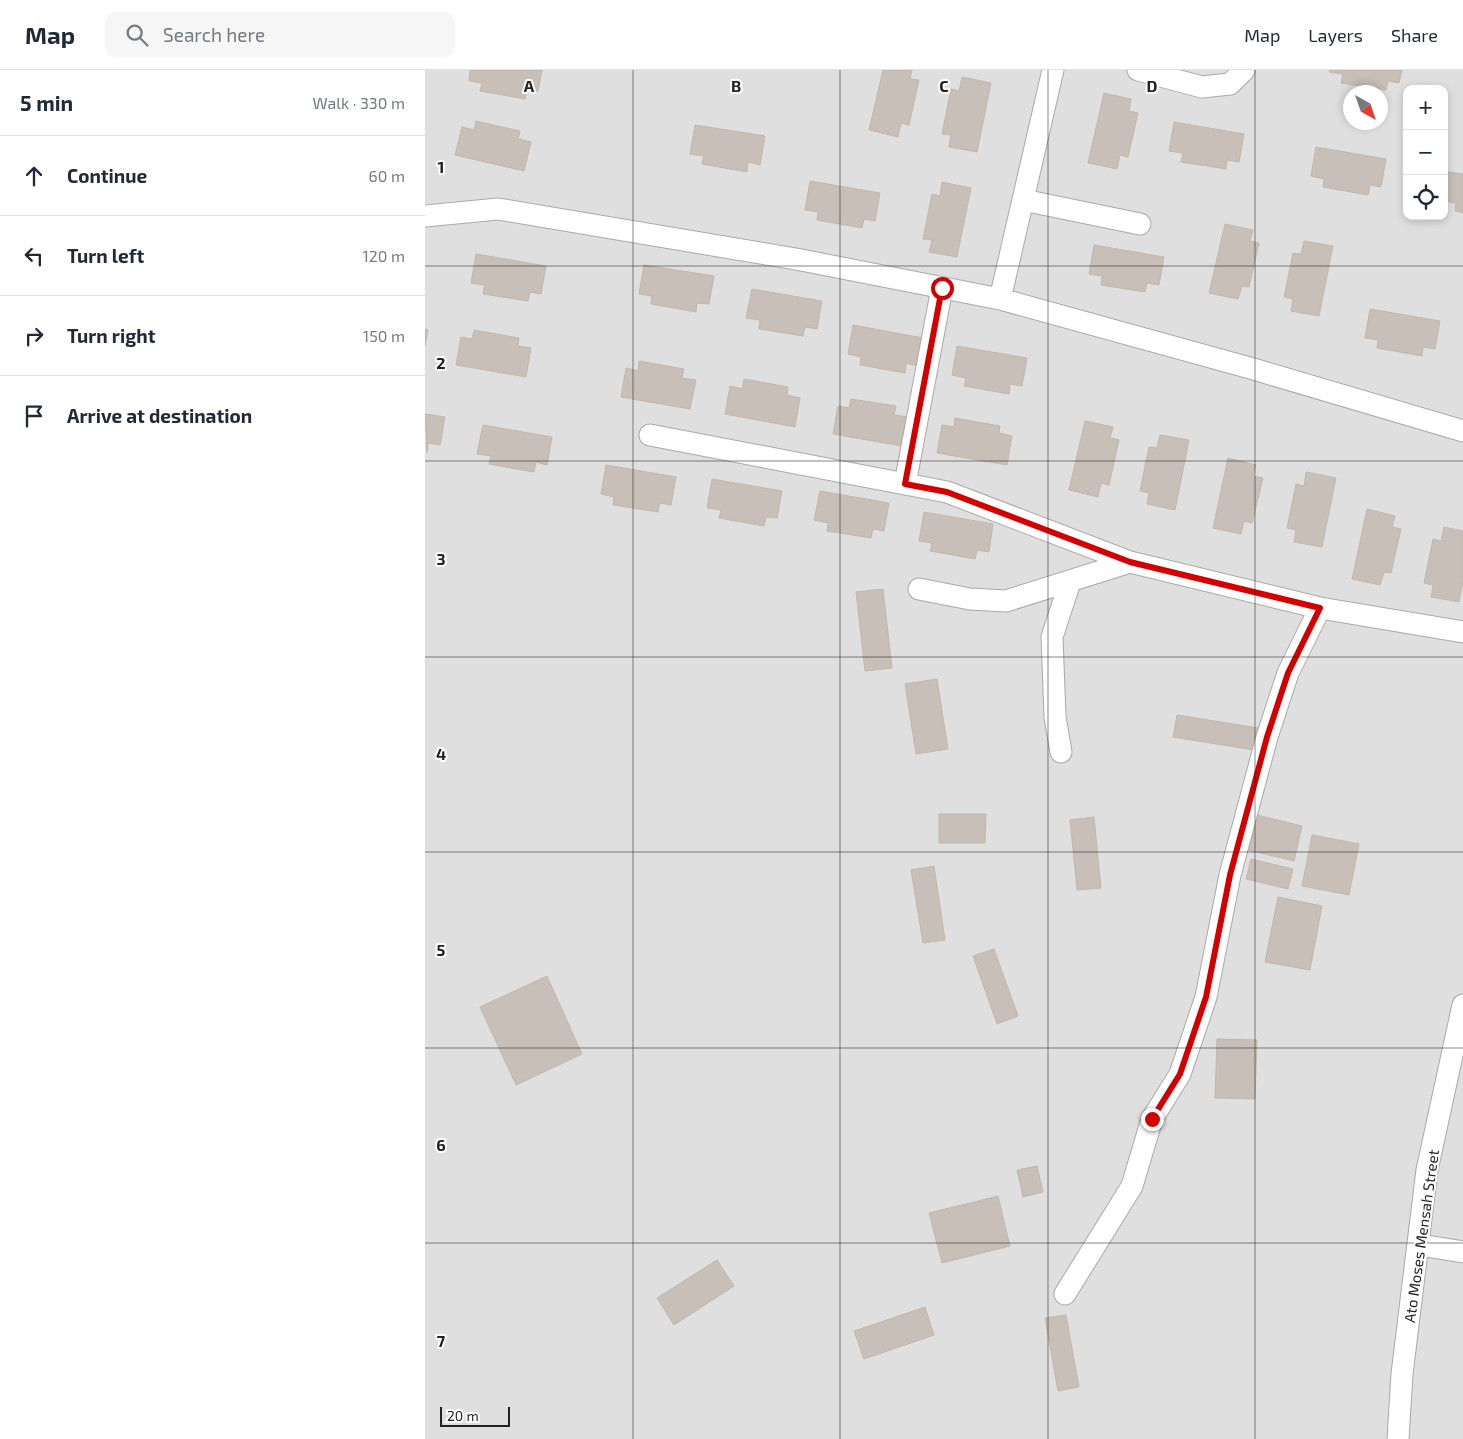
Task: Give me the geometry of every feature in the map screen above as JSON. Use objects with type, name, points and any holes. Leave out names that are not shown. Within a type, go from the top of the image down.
[{"type":"street","points":[[1000,300],[1053,70]]},
{"type":"street","points":[[1138,70],[1202,87],[1230,84],[1244,70]]},
{"type":"street","points":[[1023,200],[1140,224]]},
{"type":"street","points":[[425,216],[498,210],[797,259],[1000,300],[1251,368],[1463,431]]},
{"type":"street","points":[[905,484],[942,288]]},
{"type":"street","points":[[650,435],[947,492],[1130,562],[1320,608],[1463,632]]},
{"type":"street","points":[[919,589],[970,599],[1006,601],[1130,562]]},
{"type":"street","points":[[1061,752],[1055,717],[1051,636],[1070,582]]},
{"type":"street","points":[[1065,1294],[1132,1186],[1152,1119],[1180,1074],[1206,997],[1230,875],[1267,737],[1288,673],[1320,608]]},
{"type":"street","name":"Ato Moses Mensah Street","points":[[1398,1439],[1403,1374],[1420,1245],[1427,1170],[1463,1005]]},
{"type":"street","points":[[1420,1245],[1463,1252]]},
{"type":"shaded area","points":[[425,70],[1463,70],[1463,1439],[425,1439]]},
{"type":"building","points":[[470,70],[542,70],[538,91],[527,89],[525,99],[480,91],[482,83],[469,81]]},
{"type":"building","points":[[883,70],[912,70],[910,79],[919,80],[909,125],[901,123],[898,137],[869,130]]},
{"type":"building","points":[[1330,70],[1402,70],[1399,83],[1388,81],[1387,85],[1341,83],[1343,74],[1329,72]]},
{"type":"building","points":[[962,77],[991,83],[977,152],[949,147],[951,135],[942,134],[951,89],[959,91]]},
{"type":"building","points":[[1104,93],[1131,99],[1129,111],[1138,113],[1128,157],[1120,155],[1117,169],[1088,163]]},
{"type":"building","points":[[476,121],[520,131],[518,139],[531,142],[524,171],[455,155],[462,127],[474,130]]},
{"type":"building","points":[[1174,122],[1244,134],[1239,162],[1227,160],[1226,169],[1181,162],[1183,153],[1169,151]]},
{"type":"building","points":[[695,125],[765,136],[760,165],[748,162],[747,172],[702,164],[704,156],[690,154]]},
{"type":"building","points":[[1316,147],[1386,159],[1381,187],[1370,185],[1368,195],[1323,187],[1324,179],[1311,176]]},
{"type":"building","points":[[1448,172],[1463,174],[1463,213],[1455,211],[1456,203],[1448,202]]},
{"type":"building","points":[[810,181],[880,193],[875,221],[864,219],[862,228],[817,220],[818,212],[805,210]]},
{"type":"building","points":[[942,182],[971,188],[957,257],[929,252],[932,240],[923,239],[932,194],[940,196]]},
{"type":"building","points":[[1225,224],[1253,230],[1250,241],[1259,243],[1249,287],[1242,286],[1238,299],[1209,293]]},
{"type":"building","points":[[1304,241],[1333,246],[1319,316],[1291,311],[1293,299],[1284,297],[1293,253],[1301,254]]},
{"type":"building","points":[[1094,245],[1164,257],[1159,285],[1147,283],[1145,292],[1101,285],[1102,276],[1089,274]]},
{"type":"building","points":[[476,254],[546,266],[541,294],[530,292],[528,301],[483,294],[485,285],[471,283]]},
{"type":"building","points":[[644,265],[714,276],[709,304],[697,303],[696,312],[651,304],[652,296],[639,294]]},
{"type":"building","points":[[752,289],[822,301],[817,329],[805,327],[803,336],[759,329],[760,320],[746,318]]},
{"type":"building","points":[[1370,309],[1440,321],[1435,349],[1423,347],[1422,356],[1377,348],[1378,340],[1365,338]]},
{"type":"building","points":[[853,325],[923,338],[918,366],[906,363],[905,373],[860,365],[861,357],[848,354]]},
{"type":"building","points":[[425,329],[428,330],[425,346]]},
{"type":"building","points":[[474,330],[519,338],[518,346],[531,348],[526,377],[456,365],[461,337],[472,339]]},
{"type":"building","points":[[957,346],[1027,358],[1022,386],[1010,384],[1009,394],[964,386],[966,378],[952,375]]},
{"type":"building","points":[[639,361],[684,369],[682,378],[696,380],[690,409],[621,397],[626,368],[638,371]]},
{"type":"building","points":[[744,379],[788,387],[787,395],[800,398],[795,427],[725,414],[730,386],[742,389]]},
{"type":"building","points":[[851,399],[896,406],[894,415],[908,417],[902,446],[833,434],[838,406],[849,408]]},
{"type":"building","points":[[425,414],[445,417],[440,445],[428,443],[427,453]]},
{"type":"building","points":[[955,418],[1000,426],[999,433],[1012,436],[1007,465],[937,453],[942,425],[954,427]]},
{"type":"building","points":[[1085,421],[1113,427],[1110,438],[1119,440],[1109,485],[1101,483],[1098,497],[1069,490]]},
{"type":"building","points":[[483,425],[552,437],[547,465],[536,462],[534,472],[489,464],[491,456],[477,454]]},
{"type":"building","points":[[1160,435],[1189,440],[1175,510],[1147,504],[1149,493],[1140,491],[1149,447],[1157,448]]},
{"type":"building","points":[[1228,458],[1256,465],[1253,476],[1263,478],[1252,523],[1244,521],[1241,534],[1213,528]]},
{"type":"building","points":[[606,465],[676,477],[671,505],[660,503],[658,512],[613,505],[614,497],[601,494]]},
{"type":"building","points":[[1306,472],[1336,478],[1322,547],[1294,542],[1296,530],[1287,528],[1296,484],[1304,486]]},
{"type":"building","points":[[712,479],[782,491],[777,518],[766,517],[764,526],[719,518],[721,510],[707,508]]},
{"type":"building","points":[[820,491],[889,503],[884,531],[873,529],[871,538],[827,531],[828,523],[814,520]]},
{"type":"building","points":[[1367,509],[1395,516],[1392,527],[1401,529],[1391,573],[1384,572],[1380,585],[1352,579]]},
{"type":"building","points":[[924,512],[993,524],[989,552],[977,550],[975,559],[930,551],[932,543],[919,541]]},
{"type":"building","points":[[1444,527],[1463,531],[1463,581],[1459,602],[1431,597],[1433,585],[1424,583],[1433,539],[1441,541]]},
{"type":"building","points":[[883,589],[892,668],[865,671],[856,592]]},
{"type":"building","points":[[937,679],[948,749],[916,754],[905,684]]},
{"type":"building","points":[[1177,715],[1258,728],[1254,750],[1173,737]]},
{"type":"building","points":[[939,814],[986,814],[985,843],[939,843]]},
{"type":"building","points":[[1257,815],[1302,826],[1294,861],[1248,850]]},
{"type":"building","points":[[1094,817],[1101,888],[1077,890],[1070,820]]},
{"type":"building","points":[[1312,835],[1359,844],[1349,895],[1302,886]]},
{"type":"building","points":[[1251,859],[1293,869],[1288,889],[1246,879]]},
{"type":"building","points":[[934,866],[945,940],[923,943],[911,870]]},
{"type":"building","points":[[1278,897],[1322,906],[1310,970],[1265,962]]},
{"type":"building","points":[[994,949],[1018,1016],[997,1024],[973,956]]},
{"type":"building","points":[[547,976],[582,1054],[516,1085],[480,1007]]},
{"type":"building","points":[[1217,1039],[1257,1040],[1255,1099],[1215,1098]]},
{"type":"building","points":[[1037,1166],[1043,1192],[1023,1197],[1017,1170]]},
{"type":"building","points":[[998,1196],[1010,1246],[942,1263],[929,1213]]},
{"type":"building","points":[[717,1260],[734,1286],[674,1325],[657,1298]]},
{"type":"building","points":[[925,1307],[934,1335],[864,1359],[854,1331]]},
{"type":"building","points":[[1066,1315],[1079,1387],[1058,1391],[1045,1318]]},
{"type":"route","points":[[942,288],[905,484],[947,492],[1130,562],[1320,608],[1288,673],[1267,737],[1230,875],[1206,997],[1180,1074],[1152,1119]]}]
